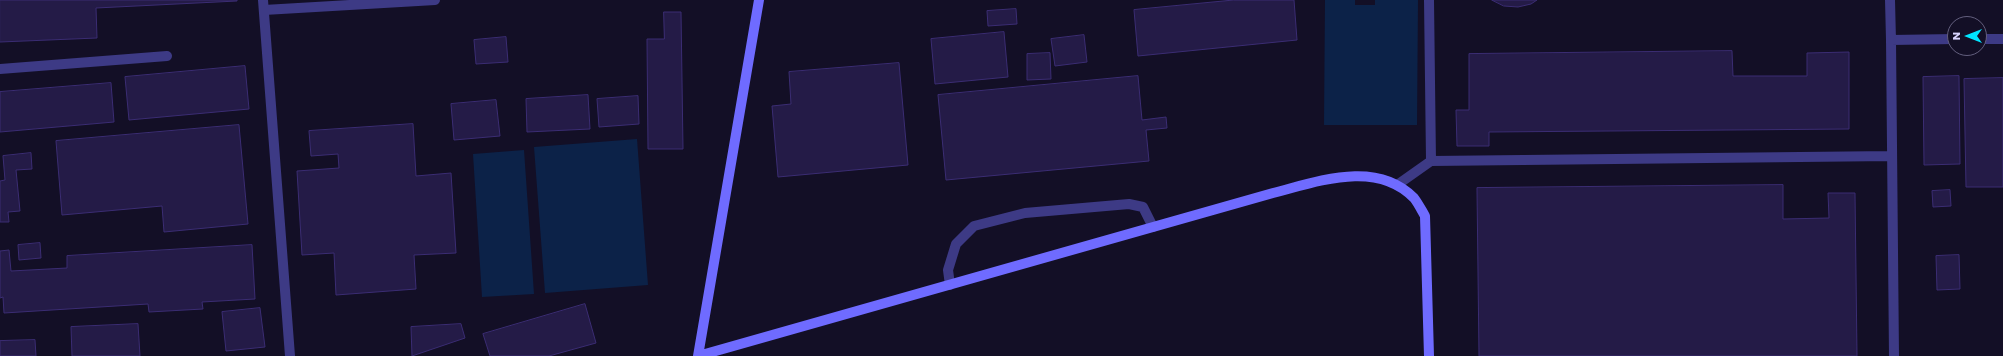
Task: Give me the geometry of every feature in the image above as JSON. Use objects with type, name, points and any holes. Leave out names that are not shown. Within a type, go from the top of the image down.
[{"type":"street","points":[[759,0],[698,356],[1273,192],[1337,178],[1380,177],[1397,185],[1414,198],[1425,216],[1429,356]]},
{"type":"lane","points":[[263,0],[290,356]]},
{"type":"lane","points":[[264,10],[435,0]]},
{"type":"lane","points":[[1429,0],[1431,161]]},
{"type":"lane","points":[[1890,0],[1894,356]]},
{"type":"lane","points":[[1891,40],[1947,39]]},
{"type":"lane","points":[[1987,39],[2003,39]]},
{"type":"lane","points":[[0,69],[167,56]]},
{"type":"lane","points":[[1397,185],[1431,161],[1892,156]]},
{"type":"lane","points":[[950,285],[948,270],[956,244],[974,226],[1025,213],[1129,204],[1143,207],[1153,227]]},
{"type":"water","points":[[1325,0],[1355,0],[1355,5],[1375,5],[1375,0],[1418,0],[1417,125],[1324,125]]},
{"type":"water","points":[[637,139],[648,285],[545,293],[534,147]]},
{"type":"water","points":[[524,150],[534,294],[482,297],[473,154]]},
{"type":"building","points":[[0,0],[237,1],[96,8],[97,38],[0,42]]},
{"type":"building","points":[[1234,0],[1294,0],[1297,40],[1138,56],[1134,10]]},
{"type":"building","points":[[1492,0],[1537,0],[1531,4],[1518,7],[1504,6]]},
{"type":"building","points":[[1016,9],[1017,24],[988,26],[987,11]]},
{"type":"building","points":[[664,12],[681,12],[683,149],[648,149],[647,39],[664,39]]},
{"type":"building","points":[[1004,32],[1008,77],[935,84],[931,39]]},
{"type":"building","points":[[1084,35],[1087,62],[1055,66],[1051,39]]},
{"type":"building","points":[[506,37],[508,62],[476,64],[474,40]]},
{"type":"building","points":[[1732,51],[1733,76],[1807,76],[1807,53],[1849,52],[1849,129],[1489,132],[1489,146],[1457,146],[1456,110],[1469,110],[1469,54]]},
{"type":"building","points":[[1050,53],[1051,79],[1027,80],[1027,54]]},
{"type":"building","points":[[899,63],[908,165],[778,177],[772,106],[791,104],[789,72]]},
{"type":"building","points":[[245,66],[249,109],[129,120],[125,77]]},
{"type":"building","points":[[1138,76],[1142,120],[1166,117],[1167,128],[1146,130],[1149,161],[946,180],[938,95]]},
{"type":"building","points":[[1959,76],[1960,164],[1924,165],[1923,77]]},
{"type":"building","points":[[2003,78],[2003,187],[1966,187],[1964,79]]},
{"type":"building","points":[[111,83],[114,122],[0,132],[0,92]]},
{"type":"building","points":[[588,95],[590,129],[527,132],[526,99]]},
{"type":"building","points":[[638,96],[639,124],[599,127],[597,99]]},
{"type":"building","points":[[496,100],[500,136],[454,140],[451,104]]},
{"type":"building","points":[[413,124],[416,176],[451,173],[456,253],[414,255],[416,289],[336,295],[334,253],[302,255],[297,171],[339,168],[338,154],[311,156],[309,131]]},
{"type":"building","points":[[239,125],[248,224],[164,232],[162,206],[62,215],[56,141]]},
{"type":"building","points":[[31,153],[32,169],[16,170],[20,211],[8,212],[9,222],[0,222],[0,181],[5,180],[3,156]]},
{"type":"building","points":[[1783,185],[1783,219],[1829,218],[1828,193],[1855,193],[1857,356],[1479,356],[1477,188]]},
{"type":"building","points":[[1950,190],[1951,206],[1933,207],[1932,191]]},
{"type":"building","points":[[40,243],[41,258],[19,260],[18,245]]},
{"type":"building","points":[[252,245],[255,299],[202,302],[203,309],[149,312],[148,304],[4,313],[3,297],[0,298],[0,251],[9,250],[11,271],[67,268],[67,256]]},
{"type":"building","points":[[1959,255],[1960,289],[1937,290],[1936,256]]},
{"type":"building","points":[[585,304],[596,343],[549,356],[490,356],[483,334]]},
{"type":"building","points":[[260,308],[265,347],[226,351],[222,312]]},
{"type":"building","points":[[138,324],[140,356],[72,356],[71,327]]},
{"type":"building","points":[[461,324],[465,338],[412,356],[411,327]]},
{"type":"building","points":[[35,340],[36,356],[0,356],[0,341]]}]
